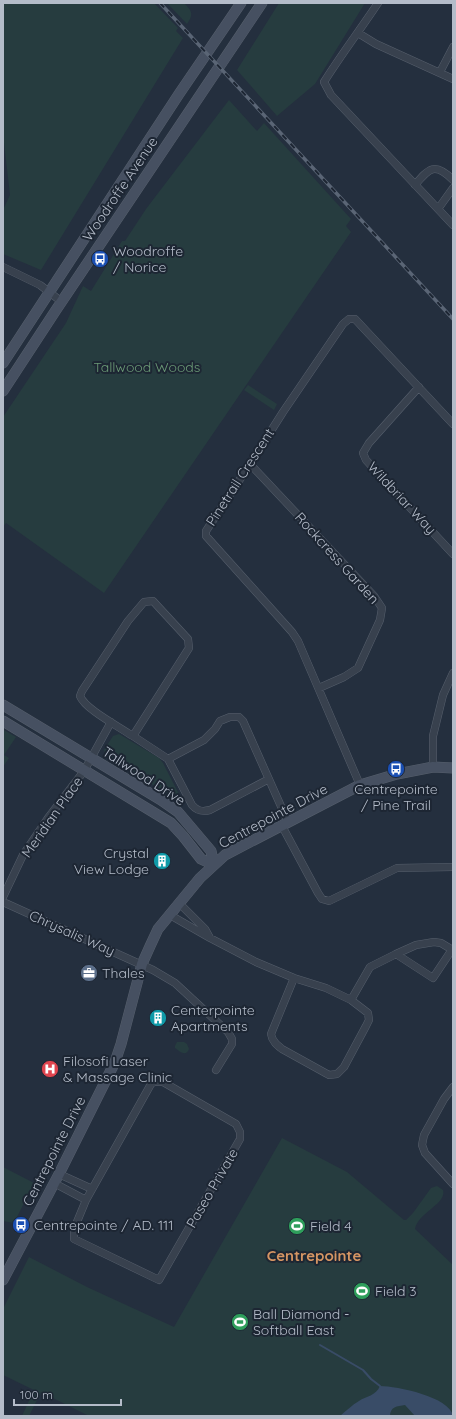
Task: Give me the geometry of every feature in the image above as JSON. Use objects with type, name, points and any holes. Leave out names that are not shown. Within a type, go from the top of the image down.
[{"type":"street","name":"Woodroffe Avenue","points":[[3,363],[179,94],[241,3]]},
{"type":"street","name":"Woodroffe Avenue","points":[[3,391],[262,3]]},
{"type":"street","points":[[378,3],[358,33],[345,48],[324,82],[331,95],[453,225]]},
{"type":"street","points":[[231,18],[245,28]]},
{"type":"street","points":[[358,33],[376,44],[453,79]]},
{"type":"street","points":[[440,72],[453,48]]},
{"type":"street","points":[[179,94],[193,105]]},
{"type":"street","points":[[415,185],[430,169],[436,168],[446,172],[453,180]]},
{"type":"street","points":[[438,209],[453,188]]},
{"type":"street","points":[[3,267],[40,286],[62,302]]},
{"type":"street","name":"Pinetrail Crescent","points":[[360,785],[298,640],[206,536],[206,531],[208,525],[250,464],[287,405],[343,324],[349,319],[355,319],[453,424]]},
{"type":"street","name":"Wildbriar Way","points":[[419,387],[368,443],[363,453],[366,460],[453,554]]},
{"type":"street","name":"Rockcress Garden","points":[[250,464],[374,596],[382,608],[380,620],[358,668],[344,677],[319,688]]},
{"type":"street","points":[[133,736],[188,648],[189,644],[188,640],[153,601],[144,602],[140,605],[86,684],[80,696],[82,701],[111,722],[168,759],[192,805],[198,810],[204,812],[269,779]]},
{"type":"street","points":[[433,767],[433,736],[443,695],[453,673]]},
{"type":"street","name":"Tallwood Drive","points":[[3,705],[162,800],[178,812],[211,851],[214,865]]},
{"type":"street","points":[[168,759],[204,740],[215,729],[220,721],[230,717],[240,717],[269,779],[285,824],[322,899],[329,901],[397,868],[453,867]]},
{"type":"street","name":"Tallwood Drive","points":[[3,721],[171,823],[201,859],[214,865]]},
{"type":"street","name":"Meridian Place","points":[[3,897],[23,855],[48,818],[92,759],[111,722]]},
{"type":"street","name":"Centrepointe Drive","points":[[3,1280],[59,1174],[116,1058],[142,964],[158,929],[200,878],[226,855],[360,785],[397,774],[433,767],[453,768]]},
{"type":"street","name":"Chrysalis Way","points":[[3,902],[142,964],[167,977],[175,983],[228,1032],[232,1039],[232,1044],[216,1070]]},
{"type":"street","points":[[179,903],[206,929],[210,938]]},
{"type":"street","points":[[170,914],[210,938],[256,962],[294,978],[326,988],[351,1000],[368,1013],[369,1020],[344,1067],[337,1074],[329,1075],[282,1049],[271,1036],[294,978]]},
{"type":"street","points":[[351,1000],[370,967],[396,954],[416,945],[441,942],[451,948],[451,951],[433,978],[396,954]]},
{"type":"street","name":"Paseo Private","points":[[154,1082],[163,1082],[228,1119],[239,1128],[240,1139],[159,1280],[74,1239],[74,1229],[86,1200],[151,1084],[154,1082]]},
{"type":"street","points":[[453,1086],[424,1135],[422,1145],[425,1153],[453,1184]]},
{"type":"street","points":[[59,1174],[92,1189]]},
{"type":"street","points":[[54,1183],[86,1200]]},
{"type":"green space","points":[[3,3],[154,3],[178,28],[176,31],[183,38],[41,270],[3,254],[3,210],[10,195],[3,141]]},
{"type":"green space","points":[[167,3],[184,3],[187,6],[191,13],[191,18],[187,24]]},
{"type":"green space","points":[[279,3],[365,3],[315,84],[277,116],[237,70]]},
{"type":"green space","name":"Tallwood Woods","points":[[229,100],[257,131],[264,123],[351,219],[346,226],[351,232],[104,593],[6,523],[3,527],[3,417],[66,323],[83,286],[91,291],[122,241],[125,241],[146,209]]},
{"type":"green space","points":[[248,385],[277,404],[274,410],[244,390]]},
{"type":"green space","points":[[4,730],[16,737],[4,755],[9,758],[3,767],[3,731]]},
{"type":"green space","points":[[119,734],[159,758],[184,804],[106,756],[104,750],[113,736]]},
{"type":"green space","points":[[177,1042],[184,1042],[187,1044],[189,1049],[186,1053],[183,1053],[175,1048]]},
{"type":"green space","points":[[282,1138],[347,1172],[404,1220],[406,1220],[413,1213],[431,1188],[437,1186],[443,1190],[441,1200],[421,1218],[415,1229],[453,1265],[453,1416],[89,1416],[41,1392],[29,1416],[22,1416],[34,1390],[3,1375],[3,1309],[29,1257],[87,1287],[174,1327]]},
{"type":"green space","points":[[3,1167],[34,1183],[14,1223],[3,1221]]},
{"type":"water","points":[[380,1386],[410,1390],[433,1398],[443,1403],[450,1409],[453,1416],[415,1416],[405,1405],[393,1409],[390,1416],[340,1416],[351,1406],[376,1392]]},
{"type":"waterway","points":[[320,1345],[363,1370],[380,1386]]},
{"type":"railway","points":[[160,3],[453,319]]},
{"type":"place","name":"Woodroffe / Norice","points":[[100,259]]},
{"type":"place","name":"Centrepointe / Pine Trail","points":[[396,769]]},
{"type":"place","name":"Crystal View Lodge","points":[[162,861]]},
{"type":"place","name":"Thales","points":[[89,973]]},
{"type":"place","name":"Centerpointe Apartments","points":[[158,1018]]},
{"type":"place","name":"Filosofi Laser & Massage Clinic","points":[[50,1069]]},
{"type":"place","name":"Centrepointe / AD. 111","points":[[21,1225]]},
{"type":"place","name":"Field 4","points":[[297,1226]]},
{"type":"place","name":"Field 3","points":[[362,1291]]},
{"type":"place","name":"Ball Diamond - Softball East","points":[[240,1322]]},
{"type":"district","name":"Centrepointe","points":[[314,1256]]}]
